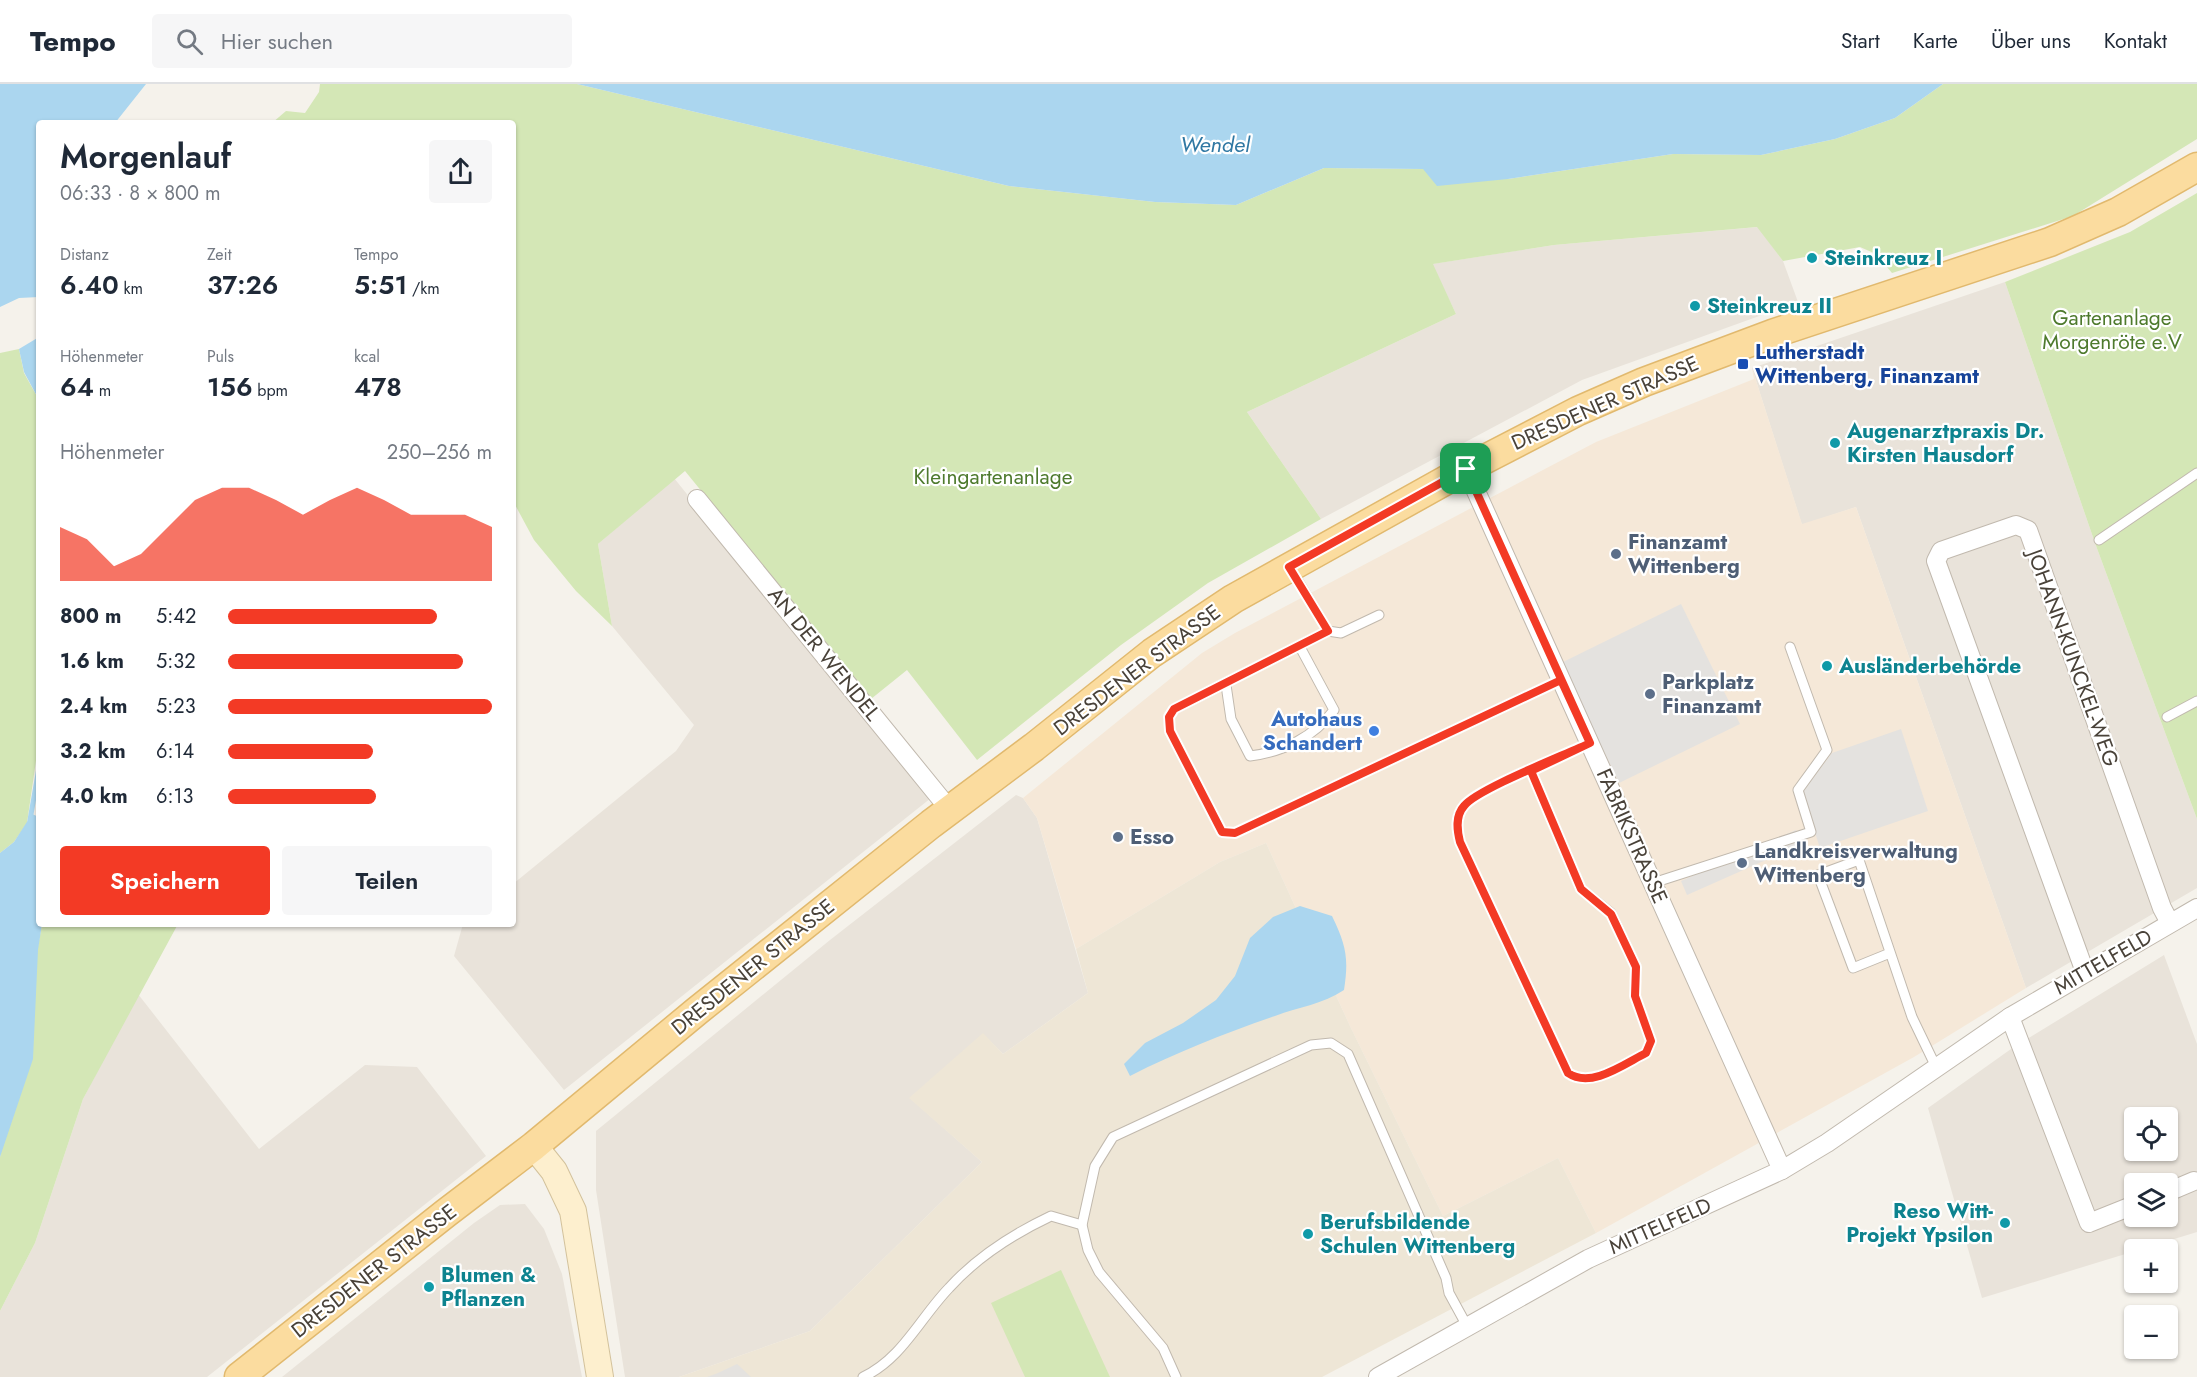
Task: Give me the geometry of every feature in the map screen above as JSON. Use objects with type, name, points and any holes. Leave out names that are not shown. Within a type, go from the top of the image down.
[{"type":"main road","name":"DRESDENER STRASSE","points":[[239,1377],[534,1146],[697,1011],[950,810],[1034,747],[1152,653],[1233,599],[1466,469],[1578,411],[1671,371],[1772,334],[2050,243],[2118,212],[2197,167]]},
{"type":"main road","points":[[534,1146],[554,1171],[573,1210],[600,1377]]},
{"type":"street","name":"FABRIKSTRASSE","points":[[1466,469],[1782,1170]]},
{"type":"street","name":"AN DER WENDEL","points":[[697,499],[950,810]]},
{"type":"street","name":"JOHANN-KUNCKEL-WEG","points":[[2085,972],[1936,561],[1941,551],[2016,525],[2028,530],[2160,901],[2170,923]]},
{"type":"street","name":"MITTELFELD","points":[[1378,1377],[1608,1249],[1782,1170],[1827,1143],[2010,1017],[2197,908]]},
{"type":"street","points":[[2010,1017],[2089,1223],[2124,1209]]},
{"type":"street","points":[[2178,1188],[2194,1181]]},
{"type":"lane","points":[[2099,540],[2197,473]]},
{"type":"lane","points":[[1289,567],[1328,631]]},
{"type":"lane","points":[[1379,615],[1341,633],[1328,631],[1226,685],[1174,709],[1169,717],[1170,731],[1222,832],[1235,833],[1561,680]]},
{"type":"lane","points":[[1226,685],[1231,719],[1250,756],[1274,753],[1321,728],[1334,710],[1300,646]]},
{"type":"lane","points":[[1653,883],[1810,832],[1798,790],[1827,750],[1790,647]]},
{"type":"lane","points":[[2168,717],[2197,701]]},
{"type":"lane","points":[[1531,771],[1581,889],[1611,914],[1636,967],[1635,996],[1651,1041],[1646,1053],[1592,1078],[1582,1080],[1568,1073],[1460,842],[1457,829],[1464,805],[1485,791],[1590,743]]},
{"type":"lane","points":[[1890,953],[1853,968],[1818,875],[1859,860],[1912,1017],[1936,1067]]},
{"type":"lane","points":[[1176,1377],[1163,1348],[1100,1272],[1088,1250],[1082,1225],[1095,1166],[1113,1137],[1311,1045],[1331,1043],[1348,1054],[1446,1278],[1449,1293],[1467,1326]]},
{"type":"lane","points":[[862,1377],[878,1370],[895,1354],[949,1288],[997,1246],[1051,1216],[1082,1225]]},
{"type":"shaded area","points":[[1758,227],[1783,261],[1798,302],[1582,380],[1321,519],[1247,412],[1456,314],[1432,264],[1554,245]]},
{"type":"shaded area","points":[[2005,282],[2095,543],[2197,819],[2197,888],[2026,988],[1856,507],[1802,525],[1752,368]]},
{"type":"shaded area","points":[[1752,368],[1802,524],[1856,507],[2026,988],[1914,1057],[1596,1233],[1558,1158],[1443,1216],[1350,1026],[1266,843],[1220,862],[1076,949],[1037,818],[1023,798],[1202,653],[1235,633],[1596,442],[1754,379]]},
{"type":"shaded area","points":[[674,478],[931,798],[564,1090],[454,956],[462,927],[516,927],[516,882],[676,751],[694,725],[612,626],[598,544]]},
{"type":"shaded area","name":"Parkplatz Finanzamt","points":[[1681,604],[1740,724],[1619,783],[1561,663]]},
{"type":"shaded area","points":[[1901,729],[1928,811],[1820,848],[1802,793],[1832,753]]},
{"type":"shaded area","points":[[1016,795],[1023,798],[1037,818],[1088,993],[1003,1054],[983,1034],[910,1098],[982,1162],[810,1331],[679,1377],[625,1377],[596,1190],[596,1131],[830,940]]},
{"type":"shaded area","name":"Landkreisverwaltung Wittenberg","points":[[1796,830],[1802,844],[1687,895],[1681,881]]},
{"type":"shaded area","points":[[1266,843],[1350,1026],[1443,1216],[1558,1158],[1596,1233],[1322,1377],[679,1377],[810,1331],[982,1162],[909,1098],[983,1033],[1003,1054],[1088,993],[1076,949],[1220,862]]},
{"type":"shaded area","points":[[2164,955],[2197,1044],[2197,1232],[2174,1239],[2124,1239],[2124,1254],[1982,1298],[1928,1108],[2011,1049]]},
{"type":"shaded area","points":[[138,994],[259,1149],[365,1065],[417,1067],[486,1156],[207,1377],[0,1377],[0,1311],[35,1243],[83,1099]]},
{"type":"shaded area","points":[[525,1204],[544,1229],[562,1274],[582,1377],[282,1377],[474,1223],[500,1205]]},
{"type":"shaded area","points":[[737,1364],[751,1377],[707,1377],[718,1373]]},
{"type":"green space","name":"Kleingartenanlage","points":[[320,84],[577,84],[1009,186],[1155,202],[1236,205],[1324,168],[1423,169],[1508,179],[1673,154],[1761,155],[1835,139],[1895,118],[1943,84],[2197,84],[2197,139],[2073,216],[1892,273],[1876,254],[1860,247],[1783,261],[1757,227],[1554,245],[1433,264],[1456,314],[1247,412],[1321,519],[1208,583],[1121,645],[977,760],[907,670],[871,699],[685,471],[598,544],[612,626],[576,591],[534,540],[516,507],[516,120],[276,120],[286,111],[305,113],[319,92]]},
{"type":"green space","name":"Gartenanlage Morgenröte e.V","points":[[2197,193],[2197,819],[2095,543],[2005,282],[2130,232]]},
{"type":"green space","points":[[19,349],[24,373],[36,395],[36,761],[27,823],[14,842],[0,853],[0,353]]},
{"type":"green space","points":[[41,927],[176,927],[83,1099],[35,1243],[0,1311],[0,1157]]},
{"type":"green space","points":[[1061,1270],[1110,1377],[1025,1377],[991,1303]]},
{"type":"water","points":[[0,84],[146,84],[117,120],[36,120],[36,297],[19,298],[0,307]]},
{"type":"water","name":"Wendel","points":[[577,84],[1943,84],[1895,118],[1835,139],[1761,155],[1673,154],[1508,179],[1437,186],[1423,169],[1324,168],[1236,205],[1155,202],[1009,186]]},
{"type":"water","points":[[36,339],[36,394],[24,372],[19,349]]},
{"type":"water","points":[[32,814],[36,816],[36,927],[42,927],[38,950],[33,1059],[0,1157],[0,853],[14,842]]},
{"type":"water","points":[[1300,906],[1332,916],[1345,952],[1344,990],[1319,1002],[1202,1043],[1130,1076],[1124,1064],[1145,1043],[1183,1023],[1216,1000],[1235,976],[1250,938],[1273,917]]},
{"type":"waterway","name":"Wendel","points":[[30,820],[36,785]]},
{"type":"place","name":"Steinkreuz I","points":[[1812,258]]},
{"type":"place","name":"Steinkreuz II","points":[[1695,306]]},
{"type":"place","name":"Lutherstadt Wittenberg, Finanzamt","points":[[1743,364]]},
{"type":"place","name":"Augenarztpraxis Dr. Kirsten Hausdorf","points":[[1835,443]]},
{"type":"place","name":"Finanzamt Wittenberg","points":[[1616,554]]},
{"type":"place","name":"Ausländerbehörde","points":[[1827,666]]},
{"type":"place","name":"Parkplatz Finanzamt","points":[[1650,694]]},
{"type":"place","name":"Autohaus Schandert","points":[[1374,731]]},
{"type":"place","name":"Esso","points":[[1118,837]]},
{"type":"place","name":"Landkreisverwaltung Wittenberg","points":[[1742,863]]},
{"type":"place","name":"Reso Witt- Projekt Ypsilon","points":[[2005,1223]]},
{"type":"place","name":"Berufsbildende Schulen Wittenberg","points":[[1308,1234]]},
{"type":"place","name":"Blumen & Pflanzen","points":[[429,1287]]},
{"type":"route","points":[[1466,469],[1289,567],[1328,631],[1226,685],[1174,709],[1169,717],[1170,731],[1222,832],[1235,833],[1561,680],[1590,743],[1531,771],[1581,889],[1611,914],[1636,967],[1635,996],[1651,1041],[1646,1053],[1592,1078],[1582,1080],[1568,1073],[1460,842],[1457,829],[1464,805],[1485,791],[1590,743],[1466,469]]}]
